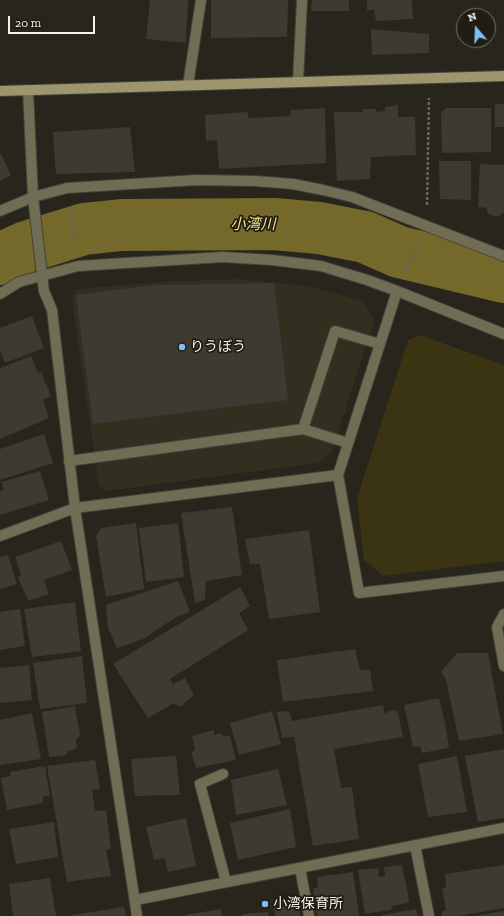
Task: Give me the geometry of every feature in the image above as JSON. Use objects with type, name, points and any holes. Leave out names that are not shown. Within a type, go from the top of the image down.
[{"type":"street","points":[[188,85],[201,0]]},
{"type":"street","points":[[298,82],[302,0]]},
{"type":"street","points":[[0,91],[504,76]]},
{"type":"street","points":[[28,90],[32,196],[44,291],[52,310],[75,508],[137,916]]},
{"type":"street","points":[[0,211],[32,196],[67,188],[175,181],[226,181],[285,184],[323,190],[352,197],[504,256]]},
{"type":"street","points":[[0,294],[18,282],[78,266],[223,257],[272,260],[321,266],[397,291],[504,334]]},
{"type":"street","points":[[397,291],[338,475],[359,593],[504,576]]},
{"type":"street","points":[[303,429],[335,331],[380,344]]},
{"type":"street","points":[[69,461],[303,429],[348,443]]},
{"type":"street","points":[[0,536],[75,508],[338,475]]},
{"type":"street","points":[[504,614],[497,627],[504,666]]},
{"type":"street","points":[[223,774],[200,784],[226,882]]},
{"type":"street","points":[[135,900],[504,828]]},
{"type":"street","points":[[415,845],[429,916]]},
{"type":"street","points":[[300,868],[308,916]]},
{"type":"path","points":[[426,225],[430,79]]},
{"type":"path","points":[[70,203],[76,248]]},
{"type":"path","points":[[405,273],[419,241]]},
{"type":"shaded area","points":[[237,279],[308,286],[363,301],[374,320],[332,452],[318,463],[106,491],[99,486],[72,299],[77,289],[159,282]]},
{"type":"shaded area","points":[[420,335],[504,365],[504,561],[383,576],[364,560],[357,498],[408,340]]},
{"type":"building","points":[[150,0],[188,0],[186,43],[146,39]]},
{"type":"building","points":[[211,0],[288,0],[287,37],[211,38]]},
{"type":"building","points":[[312,0],[349,0],[349,11],[311,11]]},
{"type":"building","points":[[367,0],[412,0],[413,19],[376,21],[374,10],[367,10]]},
{"type":"building","points":[[371,29],[429,34],[429,53],[372,55]]},
{"type":"building","points":[[495,104],[504,104],[504,127],[495,127]]},
{"type":"building","points":[[398,105],[398,117],[415,117],[416,155],[371,157],[370,179],[337,181],[334,112],[363,112],[363,109],[376,109],[376,112],[385,111],[385,107]]},
{"type":"building","points":[[325,108],[326,163],[219,169],[217,140],[206,141],[205,115],[247,112],[249,118],[290,116],[291,110]]},
{"type":"building","points":[[446,108],[491,108],[491,152],[442,153],[441,113]]},
{"type":"building","points":[[130,127],[135,172],[56,174],[53,132]]},
{"type":"building","points":[[0,152],[11,175],[0,181]]},
{"type":"building","points":[[439,161],[471,161],[471,200],[440,199]]},
{"type":"building","points":[[480,164],[504,165],[504,213],[499,216],[493,216],[487,213],[487,208],[478,207]]},
{"type":"building","name":"りうぼう","points":[[274,283],[288,400],[93,424],[76,295],[155,285]]},
{"type":"building","points":[[32,316],[44,348],[5,363],[0,350],[0,328]]},
{"type":"building","points":[[31,356],[38,373],[41,372],[51,396],[43,400],[49,418],[0,439],[0,368]]},
{"type":"building","points":[[44,434],[53,463],[0,480],[0,449]]},
{"type":"building","points":[[40,471],[49,500],[0,515],[0,491],[4,489],[1,482]]},
{"type":"building","points":[[232,507],[242,575],[206,581],[205,600],[195,603],[181,513]]},
{"type":"building","points":[[136,523],[144,589],[106,597],[96,536],[101,528]]},
{"type":"building","points":[[178,523],[184,577],[146,582],[139,528]]},
{"type":"building","points":[[309,530],[320,612],[269,619],[260,564],[250,564],[245,539]]},
{"type":"building","points":[[61,541],[72,570],[44,580],[49,594],[28,601],[18,578],[21,574],[15,557]]},
{"type":"building","points":[[8,555],[17,584],[0,589],[0,557]]},
{"type":"building","points":[[178,581],[190,612],[176,617],[143,639],[117,648],[108,628],[106,605]]},
{"type":"building","points":[[240,587],[250,606],[239,613],[248,630],[170,679],[173,684],[185,678],[194,695],[180,707],[174,703],[148,718],[113,664]]},
{"type":"building","points":[[75,602],[81,651],[32,657],[24,609]]},
{"type":"building","points":[[20,609],[25,646],[0,650],[0,612]]},
{"type":"building","points":[[355,649],[360,670],[370,670],[373,691],[283,702],[277,660]]},
{"type":"building","points":[[457,653],[488,653],[503,734],[459,741],[446,680],[441,672]]},
{"type":"building","points":[[82,656],[87,703],[40,709],[33,663]]},
{"type":"building","points":[[29,665],[32,700],[0,703],[0,668]]},
{"type":"building","points":[[439,698],[449,748],[422,753],[420,746],[413,747],[404,705]]},
{"type":"building","points":[[383,705],[385,715],[393,710],[398,712],[403,737],[334,749],[341,788],[352,787],[359,839],[313,846],[294,737],[282,738],[277,712],[289,711],[292,721]]},
{"type":"building","points":[[75,706],[80,735],[76,740],[77,747],[74,750],[67,751],[67,755],[49,757],[42,712]]},
{"type":"building","points":[[272,711],[281,744],[239,755],[230,723]]},
{"type":"building","points":[[32,713],[41,759],[0,765],[0,720]]},
{"type":"building","points":[[214,730],[214,735],[222,733],[223,737],[230,735],[236,760],[196,768],[191,752],[195,750],[192,736]]},
{"type":"building","points":[[504,749],[504,818],[478,822],[465,756]]},
{"type":"building","points":[[176,756],[180,795],[135,796],[131,759]]},
{"type":"building","points":[[457,756],[467,812],[428,817],[418,764]]},
{"type":"building","points":[[95,760],[100,789],[92,790],[95,811],[106,810],[111,849],[106,850],[111,876],[67,882],[47,766]]},
{"type":"building","points":[[45,766],[50,796],[43,796],[43,803],[7,810],[1,778],[10,776],[10,772]]},
{"type":"building","points":[[278,769],[287,805],[236,815],[231,780]]},
{"type":"building","points":[[290,809],[296,847],[238,860],[230,823]]},
{"type":"building","points":[[186,818],[196,866],[168,872],[165,858],[154,860],[146,827]]},
{"type":"building","points":[[54,822],[58,857],[16,864],[9,829]]},
{"type":"building","points":[[402,865],[409,900],[408,903],[392,906],[391,910],[365,914],[358,870],[378,868],[379,877],[385,876],[384,867]]},
{"type":"building","points":[[504,865],[504,908],[459,916],[442,916],[442,912],[446,910],[442,888],[446,887],[445,874]]},
{"type":"building","points":[[353,872],[359,916],[317,916],[313,888],[318,887],[317,877]]},
{"type":"building","points":[[50,878],[56,916],[13,916],[9,884]]},
{"type":"building","points":[[299,904],[300,916],[275,916],[274,907]]},
{"type":"building","points":[[124,907],[126,916],[72,916],[72,915]]},
{"type":"building","points":[[221,909],[222,916],[185,916],[185,915]]},
{"type":"building","points":[[416,909],[418,916],[382,916],[382,915]]},
{"type":"building","points":[[504,911],[504,916],[479,916],[479,915]]},
{"type":"building","points":[[268,912],[269,916],[242,916],[242,914]]},
{"type":"waterway","name":"小湾川","points":[[0,259],[26,247],[84,229],[121,225],[274,224],[319,228],[365,237],[399,252],[504,277]]},
{"type":"place","name":"りうぼう","points":[[182,347]]},
{"type":"place","name":"小湾保育所","points":[[265,904]]}]
